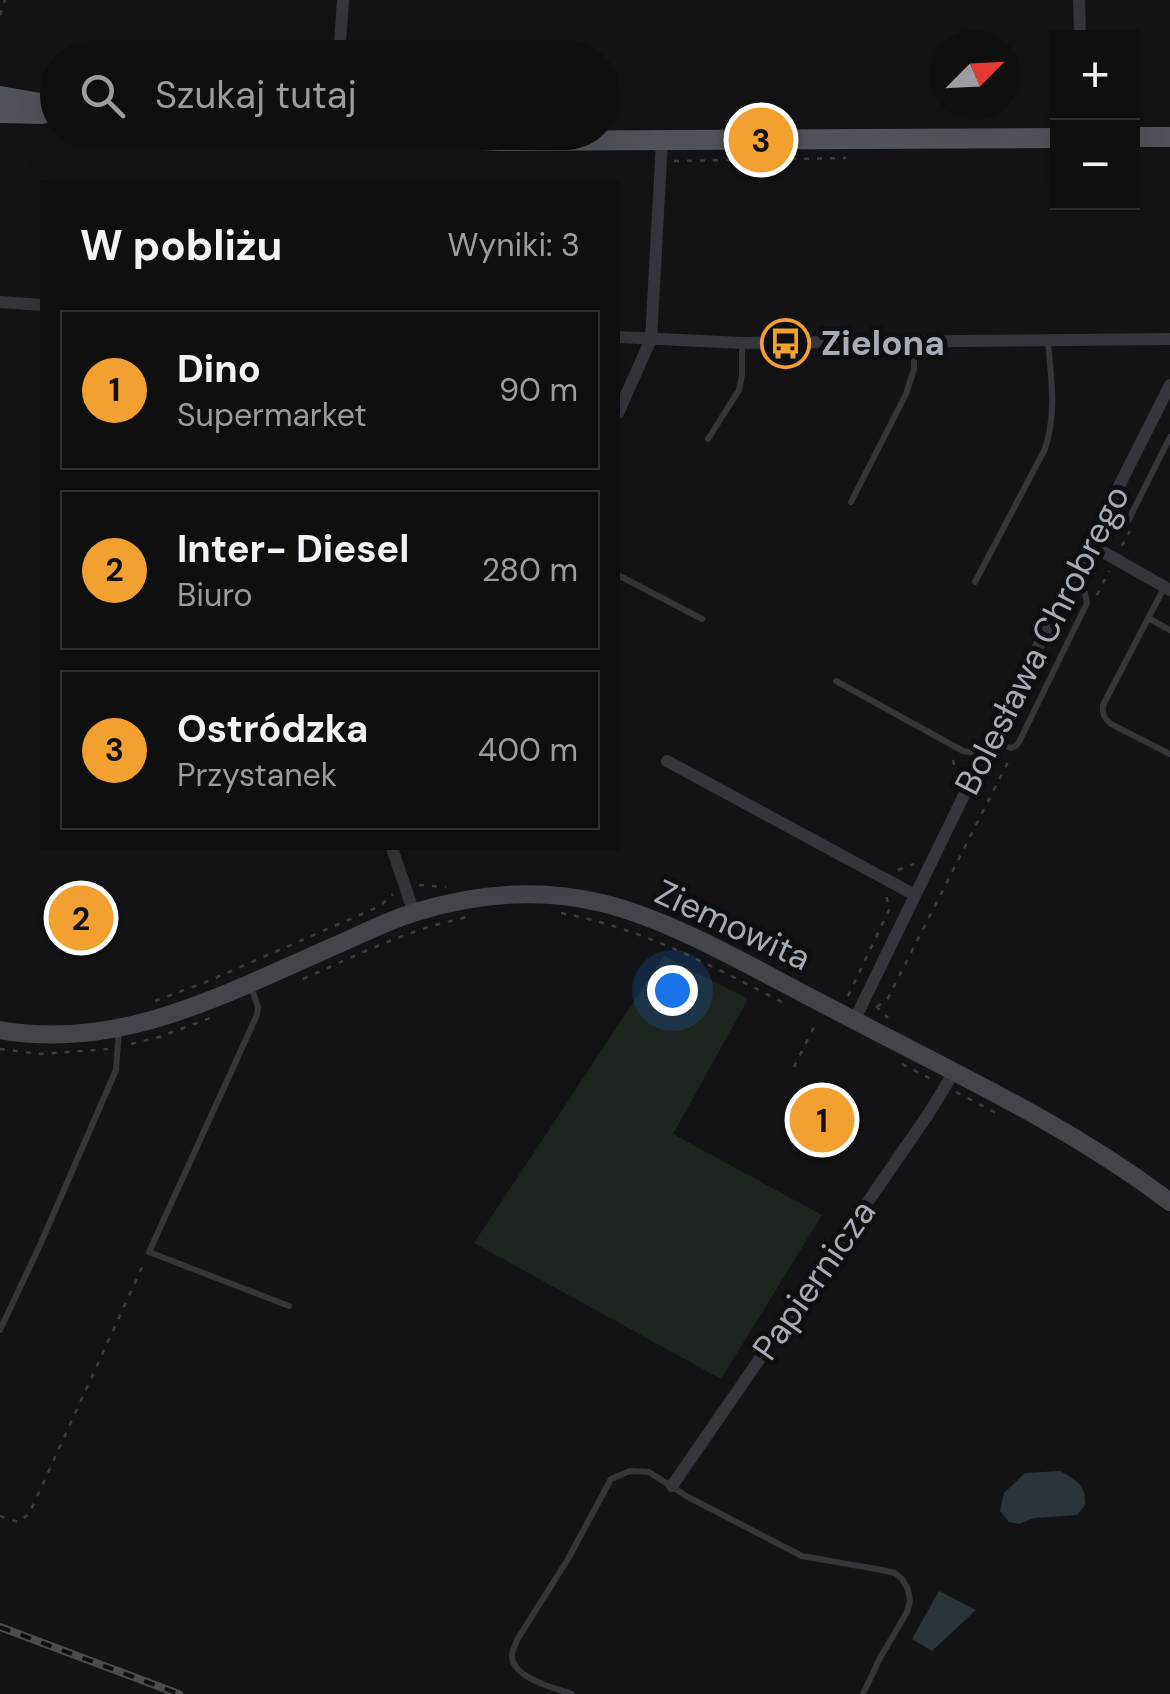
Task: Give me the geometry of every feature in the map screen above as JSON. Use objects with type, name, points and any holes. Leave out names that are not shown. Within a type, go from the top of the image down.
[{"type":"main road","points":[[0,96],[40,103]]},
{"type":"main road","points":[[0,114],[40,114]]},
{"type":"main road","points":[[1140,136],[1170,137]]},
{"type":"main road","points":[[620,141],[1050,138]]},
{"type":"street","points":[[341,40],[344,0]]},
{"type":"street","points":[[1079,0],[1080,30]]},
{"type":"street","points":[[620,409],[651,339],[662,141]]},
{"type":"street","points":[[0,302],[40,305]]},
{"type":"street","points":[[620,337],[742,343],[1170,339]]},
{"type":"street","name":"Bolesława Chrobrego","points":[[854,1021],[871,1004],[915,896],[1170,387]]},
{"type":"street","points":[[1090,544],[1167,588]]},
{"type":"street","points":[[666,762],[915,896]]},
{"type":"street","points":[[393,850],[414,913]]},
{"type":"street","name":"Ziemowita","points":[[0,1030],[119,1038],[414,913],[504,894],[569,896],[646,917],[683,933],[854,1021],[949,1080],[1070,1135],[1170,1202]]},
{"type":"street","name":"Papiernicza","points":[[672,1486],[949,1080]]},
{"type":"lane","points":[[975,582],[1046,449],[1054,412],[1048,340]]},
{"type":"lane","points":[[851,502],[906,394],[914,369],[914,341]]},
{"type":"lane","points":[[708,440],[739,390],[742,343]]},
{"type":"lane","points":[[1103,517],[1121,524],[1128,521],[1170,437]]},
{"type":"lane","points":[[620,575],[702,619]]},
{"type":"lane","points":[[991,740],[1010,748],[1019,742],[1087,603],[1085,592],[1070,583]]},
{"type":"lane","points":[[1167,588],[1102,712],[1111,724],[1170,754]]},
{"type":"lane","points":[[1148,618],[1170,630]]},
{"type":"lane","points":[[836,682],[963,751],[984,754]]},
{"type":"lane","points":[[250,983],[257,1015],[148,1252],[289,1306]]},
{"type":"lane","points":[[0,1330],[116,1070],[119,1038]]},
{"type":"lane","points":[[572,1694],[527,1678],[514,1665],[512,1654],[611,1478],[630,1471],[648,1472],[802,1556],[882,1570],[902,1579],[910,1601],[907,1612],[863,1694]]},
{"type":"path","points":[[0,15],[5,0]]},
{"type":"path","points":[[871,1004],[888,998],[1010,758]]},
{"type":"path","points":[[146,1004],[380,906],[396,891],[417,884],[448,887]]},
{"type":"path","points":[[550,912],[608,923],[662,942],[791,1006]]},
{"type":"path","points":[[290,984],[394,939],[475,916]]},
{"type":"path","points":[[840,996],[854,996],[871,1004],[890,1021]]},
{"type":"path","points":[[0,1048],[41,1054],[73,1053],[119,1038],[159,1037],[220,1014]]},
{"type":"path","points":[[794,1066],[818,1020],[826,1025]]},
{"type":"path","points":[[894,1060],[949,1080],[1009,1120]]},
{"type":"path","points":[[0,1516],[18,1522],[29,1514],[148,1252]]},
{"type":"shaded area","points":[[664,956],[748,999],[673,1134],[822,1215],[721,1379],[474,1243]]},
{"type":"shaded area","points":[[1060,1471],[1076,1481],[1084,1492],[1085,1505],[1077,1515],[1034,1518],[1019,1524],[1009,1522],[1000,1511],[1004,1493],[1025,1473]]},
{"type":"shaded area","points":[[939,1591],[976,1610],[932,1651],[912,1639]]},
{"type":"railway","points":[[0,1627],[179,1694]]},
{"type":"place","name":"Ostródzka","points":[[761,140]]},
{"type":"place","name":"Zielona","points":[[786,343]]},
{"type":"place","name":"Inter- Diesel","points":[[81,918]]},
{"type":"place","name":"Dino","points":[[822,1120]]}]
